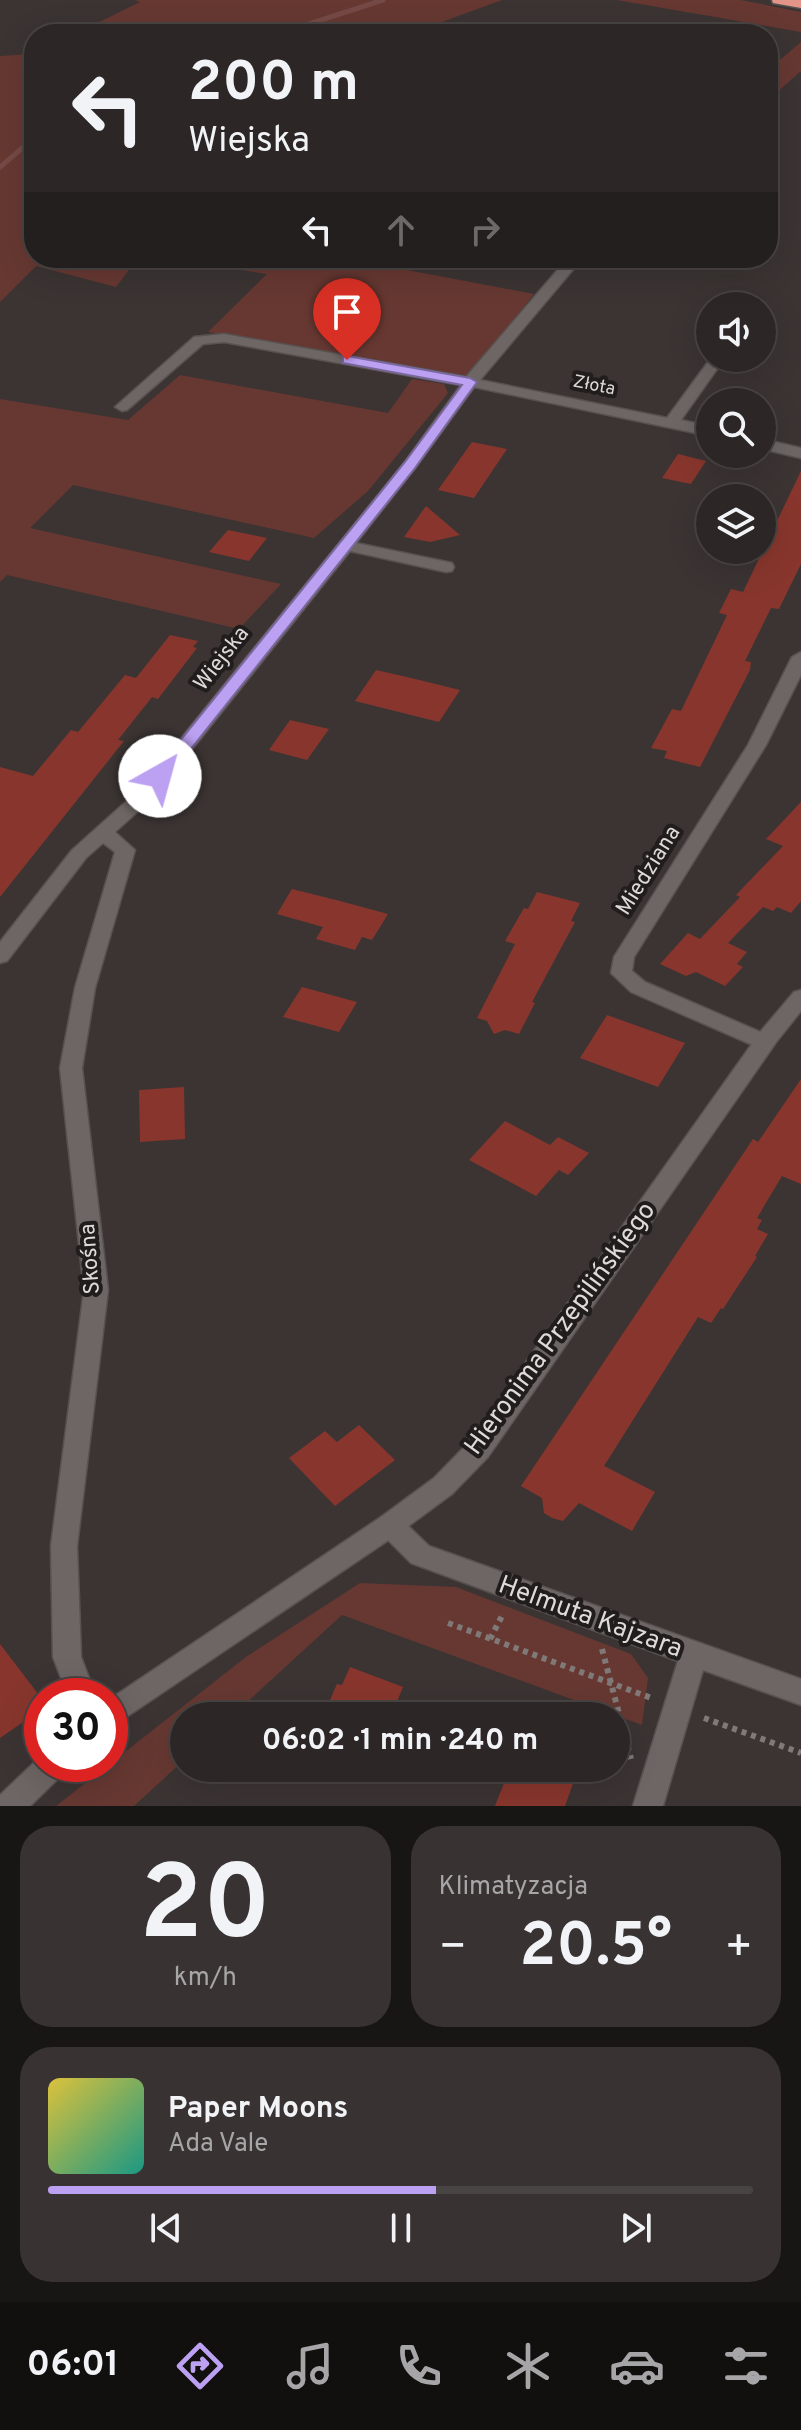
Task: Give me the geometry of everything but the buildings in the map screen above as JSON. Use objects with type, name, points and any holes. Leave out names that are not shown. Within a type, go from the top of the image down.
[{"type":"highway","points":[[778,0],[801,4]]},
{"type":"street","name":"Wiejska","points":[[0,956],[79,854],[105,834],[147,793],[410,465],[470,382],[567,268]]},
{"type":"street","points":[[122,407],[199,340],[224,338],[470,382]]},
{"type":"street","points":[[672,422],[708,372]]},
{"type":"street","name":"Złota","points":[[470,382],[696,428]]},
{"type":"street","points":[[776,447],[801,453]]},
{"type":"street","points":[[344,545],[446,567]]},
{"type":"street","name":"Miedziana","points":[[764,1042],[638,987],[621,973],[624,957],[757,745],[801,657]]},
{"type":"street","name":"Skośna","points":[[75,1678],[67,1657],[64,1546],[96,1290],[71,1068],[85,988],[125,850],[105,834]]},
{"type":"street","name":"Hieronima Przepilińskiego","points":[[128,1703],[390,1525],[443,1486],[479,1449],[764,1042],[801,997]]},
{"type":"street","name":"Helmuta Kajzara","points":[[390,1525],[420,1555],[801,1692]]},
{"type":"street","points":[[648,1806],[694,1655]]},
{"type":"street","points":[[9,1806],[34,1782]]},
{"type":"path","points":[[490,1639],[501,1613],[516,1618]]},
{"type":"path","points":[[448,1623],[801,1753]]},
{"type":"path","points":[[589,1644],[603,1650],[632,1762]]},
{"type":"shaded area","points":[[135,0],[502,0],[436,24],[95,24],[140,2]]},
{"type":"shaded area","points":[[617,0],[741,0],[801,12],[801,32],[778,28],[778,24],[755,24]]},
{"type":"shaded area","points":[[801,42],[801,71],[778,91],[778,62]]},
{"type":"shaded area","points":[[24,55],[24,268],[34,268],[0,302],[0,56]]},
{"type":"shaded area","points":[[44,268],[130,268],[116,287]]},
{"type":"shaded area","points":[[230,268],[397,268],[534,294],[468,377],[208,332],[267,274]]},
{"type":"shaded area","points":[[180,375],[388,413],[412,379],[444,384],[448,393],[368,491],[314,538],[73,485],[30,528],[281,584],[239,629],[7,575],[0,582],[0,399],[128,420]]},
{"type":"shaded area","points":[[360,1583],[456,1587],[631,1654],[648,1678],[642,1725],[630,1721],[630,1702],[579,1702],[342,1615],[247,1702],[189,1702],[246,1657]]},
{"type":"shaded area","points":[[170,1717],[170,1773],[134,1806],[56,1806],[87,1782],[128,1782],[128,1750]]},
{"type":"waterway","points":[[309,24],[383,0]]},
{"type":"waterway","points":[[0,167],[24,147]]},
{"type":"route","points":[[160,776],[410,465],[470,382],[347,360]]}]
